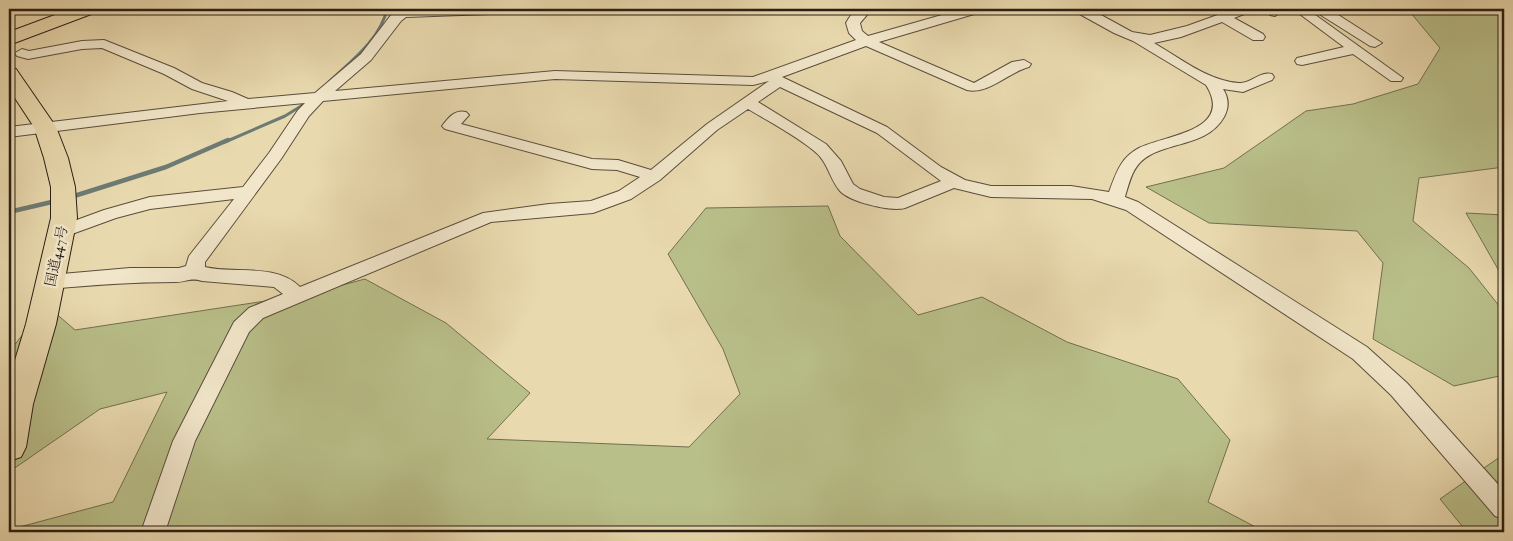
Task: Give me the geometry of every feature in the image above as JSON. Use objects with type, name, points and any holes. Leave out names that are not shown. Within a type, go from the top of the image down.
[{"type":"highway","points":[[9,39],[87,9]]},
{"type":"highway","name":"国道447号","points":[[9,447],[17,404],[41,324],[64,218],[63,187],[56,158],[45,127],[15,63]]},
{"type":"street","points":[[195,270],[196,261],[304,114],[319,97],[366,57],[396,18],[405,11],[515,9]]},
{"type":"street","points":[[866,9],[856,17],[853,23],[856,32],[866,41],[972,87],[977,87],[1017,65],[1024,64]]},
{"type":"street","points":[[153,532],[184,441],[241,327],[256,312],[296,294],[376,264],[446,233],[489,218],[549,210],[593,207],[625,195],[654,176],[712,127],[776,79],[784,70],[866,41],[976,9]]},
{"type":"street","points":[[1081,9],[1138,39],[1212,82],[1243,88],[1266,77]]},
{"type":"street","points":[[1138,39],[1149,40],[1213,23],[1244,9]]},
{"type":"street","points":[[1299,9],[1396,78]]},
{"type":"street","points":[[1321,9],[1375,43]]},
{"type":"street","points":[[1464,9],[1504,10]]},
{"type":"street","points":[[1224,18],[1258,37]]},
{"type":"street","points":[[15,63],[28,55],[82,45],[104,44],[169,71],[197,86],[227,95],[245,104]]},
{"type":"street","points":[[1302,61],[1356,49]]},
{"type":"street","points":[[9,132],[245,104],[555,75],[731,81],[776,79],[882,130],[954,182],[972,188],[996,191],[1081,192],[1116,198],[1132,206],[1360,353],[1399,389],[1504,508]]},
{"type":"street","points":[[1116,198],[1126,167],[1144,152],[1190,137],[1213,124],[1220,111],[1220,95],[1212,82]]},
{"type":"street","points":[[746,102],[778,120],[820,148],[833,161],[846,187],[854,193],[884,202],[899,204],[954,182]]},
{"type":"street","points":[[461,115],[450,126],[592,164],[618,165],[654,176]]},
{"type":"street","points":[[61,232],[110,214],[150,203],[248,192]]},
{"type":"street","points":[[50,282],[130,275],[180,275],[195,270],[202,274],[275,280],[284,283],[296,294]]},
{"type":"green space","points":[[1410,12],[1504,14],[1504,167],[1419,178],[1413,221],[1469,268],[1504,312],[1504,375],[1454,386],[1373,339],[1383,263],[1357,231],[1209,223],[1146,187],[1224,168],[1306,111],[1353,104],[1418,84],[1440,48]]},
{"type":"green space","points":[[828,206],[840,236],[918,315],[982,297],[1067,342],[1178,379],[1230,440],[1208,502],[1265,532],[13,532],[12,529],[113,502],[167,392],[100,409],[9,472],[9,352],[46,305],[75,330],[305,295],[365,279],[446,323],[530,393],[487,439],[689,447],[740,394],[723,349],[668,254],[706,208]]},
{"type":"green space","points":[[1466,213],[1504,215],[1504,279],[1503,278]]},
{"type":"green space","points":[[1504,454],[1504,532],[1467,532],[1440,499]]},
{"type":"waterway","points":[[329,82],[364,49],[378,31],[387,9]]},
{"type":"waterway","points":[[225,142],[285,116],[306,103]]},
{"type":"waterway","points":[[71,197],[166,167],[228,140]]},
{"type":"waterway","points":[[9,212],[56,201]]}]
